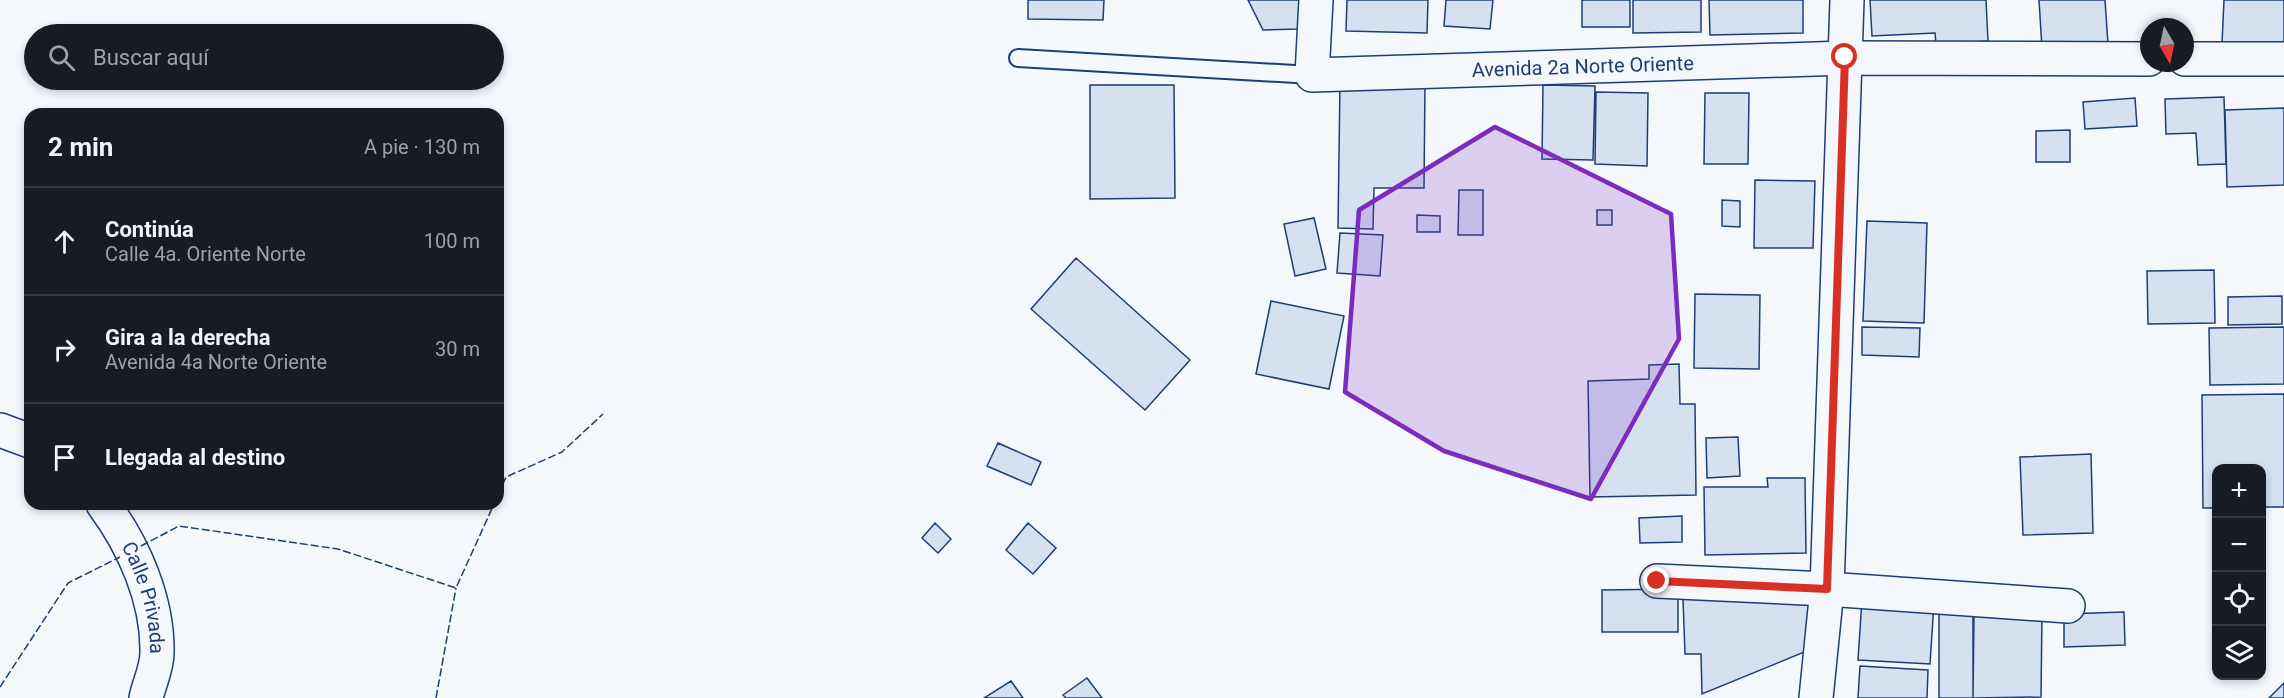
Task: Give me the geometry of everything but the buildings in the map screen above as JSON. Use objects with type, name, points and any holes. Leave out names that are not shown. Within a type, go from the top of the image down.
[{"type":"street","points":[[1312,75],[1316,0]]},
{"type":"street","points":[[1816,698],[1827,589],[1848,0]]},
{"type":"street","name":"Avenida 2a Norte Oriente","points":[[1312,75],[1845,57],[2140,59]]},
{"type":"street","points":[[2194,59],[2284,59]]},
{"type":"street","points":[[0,430],[24,439]]},
{"type":"street","name":"Calle Privada","points":[[108,510],[119,525],[152,602],[157,655],[146,698]]},
{"type":"street","points":[[1657,581],[1827,589],[2068,606]]},
{"type":"lane","name":"Avenida 2a Norte Oriente","points":[[1018,58],[1312,75]]},
{"type":"highlighted area","points":[[1495,127],[1671,214],[1679,339],[1591,499],[1444,451],[1345,392],[1359,210]]},
{"type":"fence","points":[[504,482],[506,477],[562,452],[603,414]]},
{"type":"fence","points":[[141,546],[179,526],[338,549],[456,588],[491,510]]},
{"type":"fence","points":[[0,687],[68,583],[120,557]]},
{"type":"fence","points":[[436,698],[456,588]]},
{"type":"route","points":[[1657,581],[1827,589],[1845,57]]}]
